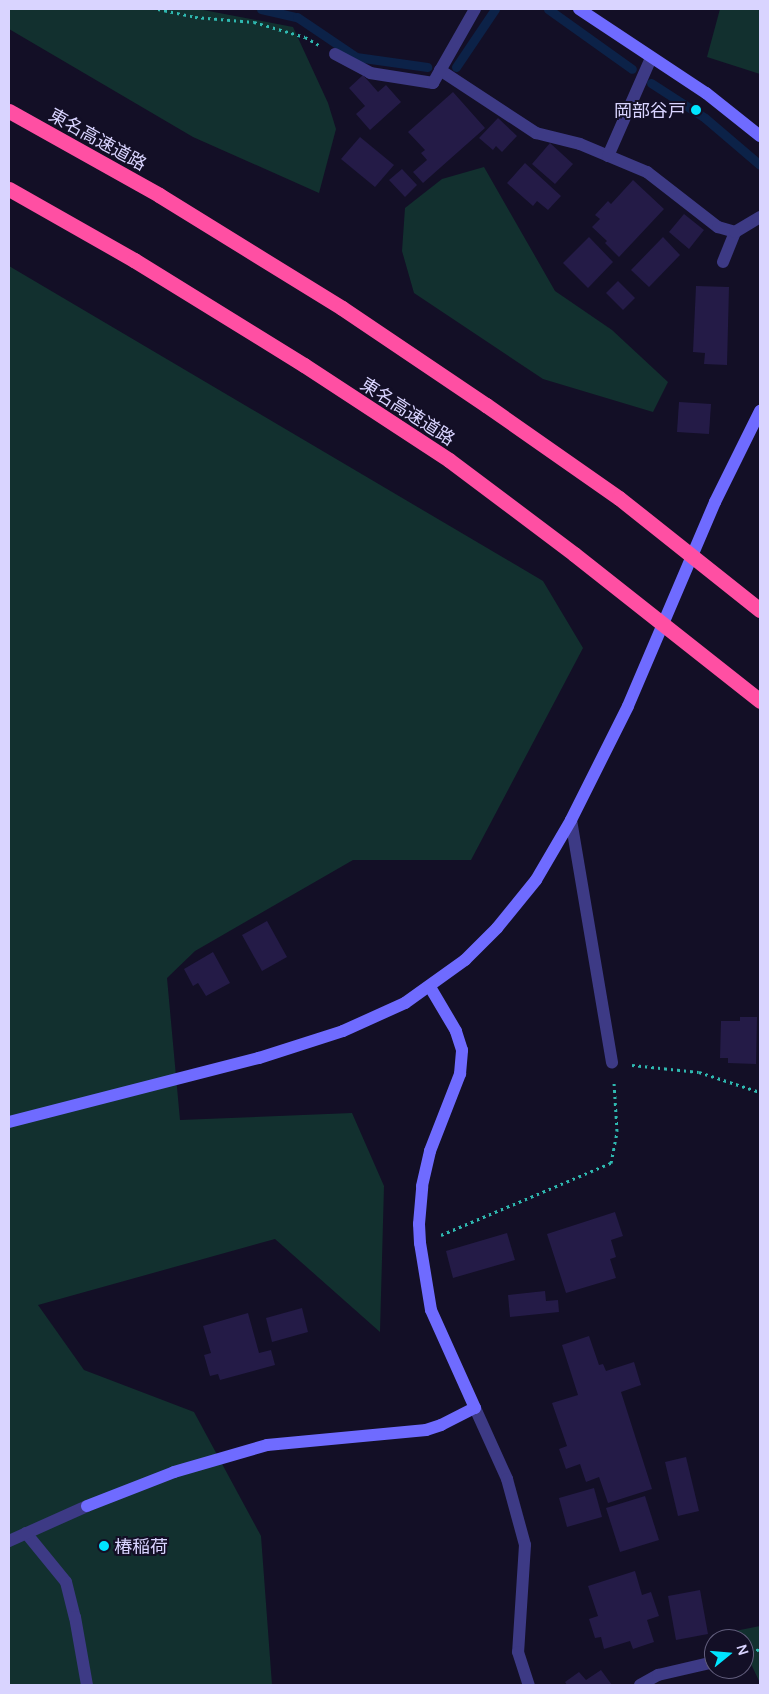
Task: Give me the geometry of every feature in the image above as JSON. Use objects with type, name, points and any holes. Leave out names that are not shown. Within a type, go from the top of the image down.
[{"type":"highway","name":"東名高速道路","points":[[9,111],[159,195],[342,308],[486,404],[619,498],[760,610]]},
{"type":"highway","name":"東名高速道路","points":[[9,189],[134,260],[304,365],[449,460],[513,506],[760,701]]},
{"type":"street","points":[[334,54],[370,73],[433,83],[475,9]]},
{"type":"street","points":[[579,9],[651,58],[706,92],[760,136]]},
{"type":"street","points":[[608,156],[651,58]]},
{"type":"street","points":[[440,70],[536,133],[580,144],[647,172],[718,227],[735,232]]},
{"type":"street","points":[[723,262],[735,232],[760,217]]},
{"type":"street","points":[[9,1122],[287,1050],[343,1031],[381,1015],[430,987],[465,960],[497,928],[536,880],[571,820],[628,706],[715,502],[760,411]]},
{"type":"street","points":[[571,820],[612,1063]]},
{"type":"street","points":[[430,987],[456,1031],[462,1050],[460,1074],[430,1151],[422,1186],[419,1224],[420,1243],[430,1310],[507,1479],[525,1545],[518,1652],[522,1671],[529,1685]]},
{"type":"street","points":[[9,1541],[88,1506],[174,1472],[267,1445],[426,1430],[441,1425],[475,1408]]},
{"type":"street","points":[[26,1533],[66,1582],[75,1617],[87,1685]]},
{"type":"street","points":[[640,1685],[658,1674],[704,1664]]},
{"type":"path","points":[[158,9],[195,17],[254,22],[305,37],[334,54]]},
{"type":"path","points":[[420,1243],[611,1163],[617,1131],[612,1063],[699,1072],[760,1092]]},
{"type":"green space","points":[[9,9],[198,9],[293,27],[328,103],[336,129],[319,193],[193,137],[9,29]]},
{"type":"green space","points":[[720,9],[760,9],[760,74],[707,57]]},
{"type":"green space","points":[[484,167],[555,291],[612,330],[668,382],[653,412],[543,379],[414,293],[402,251],[405,208],[442,179]]},
{"type":"green space","points":[[9,266],[543,581],[583,648],[471,860],[353,860],[195,951],[167,978],[180,1120],[352,1113],[384,1186],[380,1332],[275,1239],[38,1305],[84,1370],[194,1412],[261,1536],[272,1685],[9,1685]]},
{"type":"green space","points":[[760,1626],[760,1683],[754,1670],[754,1629],[745,1629]]},
{"type":"building","points":[[363,75],[378,92],[386,85],[401,102],[370,130],[356,114],[365,106],[349,88]]},
{"type":"building","points":[[453,92],[485,128],[423,183],[413,172],[427,160],[421,153],[425,150],[408,132]]},
{"type":"building","points":[[498,118],[517,136],[502,152],[496,146],[493,150],[479,138]]},
{"type":"building","points":[[360,137],[394,165],[375,187],[341,159]]},
{"type":"building","points":[[550,143],[573,164],[555,184],[532,164]]},
{"type":"building","points":[[525,163],[561,196],[548,210],[537,201],[533,206],[507,183]]},
{"type":"building","points":[[402,169],[417,185],[405,197],[389,180]]},
{"type":"building","points":[[633,180],[664,209],[619,257],[605,243],[607,241],[592,227],[600,219],[595,215],[608,201],[611,204]]},
{"type":"building","points":[[684,214],[704,230],[689,249],[669,232]]},
{"type":"building","points":[[589,237],[613,262],[588,288],[563,263]]},
{"type":"building","points":[[663,237],[680,255],[649,287],[631,270]]},
{"type":"building","points":[[618,281],[635,298],[623,310],[606,293]]},
{"type":"building","points":[[696,286],[729,287],[727,365],[704,364],[705,353],[693,352]]},
{"type":"building","points":[[679,402],[711,404],[709,434],[677,432]]},
{"type":"building","points":[[267,921],[287,957],[262,971],[242,935]]},
{"type":"building","points":[[213,952],[230,983],[206,996],[198,983],[193,986],[184,969]]},
{"type":"building","points":[[740,1017],[757,1017],[756,1064],[728,1063],[728,1058],[720,1058],[721,1021],[740,1021]]},
{"type":"building","points":[[615,1212],[623,1236],[611,1240],[616,1257],[610,1259],[616,1278],[566,1293],[547,1234]]},
{"type":"building","points":[[507,1233],[515,1260],[453,1278],[446,1251]]},
{"type":"building","points":[[545,1291],[546,1301],[558,1300],[559,1312],[510,1317],[508,1295]]},
{"type":"building","points":[[302,1308],[308,1332],[272,1342],[266,1318]]},
{"type":"building","points":[[248,1313],[259,1353],[271,1350],[275,1365],[220,1380],[218,1374],[210,1376],[204,1355],[211,1353],[203,1326]]},
{"type":"building","points":[[589,1336],[599,1365],[603,1364],[606,1371],[634,1362],[641,1385],[621,1392],[652,1489],[608,1503],[599,1477],[586,1482],[580,1464],[566,1469],[559,1449],[567,1446],[552,1403],[578,1395],[562,1345]]},
{"type":"building","points":[[686,1457],[699,1511],[678,1516],[665,1462]]},
{"type":"building","points":[[594,1488],[602,1517],[567,1527],[559,1498]]},
{"type":"building","points":[[645,1496],[659,1540],[620,1552],[606,1508]]},
{"type":"building","points":[[635,1571],[642,1595],[651,1592],[659,1616],[647,1620],[654,1642],[633,1649],[630,1641],[604,1649],[601,1637],[595,1638],[589,1619],[598,1616],[588,1586]]},
{"type":"building","points":[[700,1590],[707,1629],[704,1629],[704,1635],[676,1640],[668,1596]]},
{"type":"building","points":[[601,1670],[612,1685],[567,1685],[565,1682],[579,1672],[586,1680]]},
{"type":"waterway","points":[[261,9],[297,17],[356,57],[427,67]]},
{"type":"waterway","points":[[456,67],[495,9]]},
{"type":"waterway","points":[[548,9],[632,69]]},
{"type":"waterway","points":[[651,83],[705,118],[760,165]]},
{"type":"place","name":"岡部谷戸","points":[[696,110]]},
{"type":"place","name":"椿稲荷","points":[[104,1546]]}]
